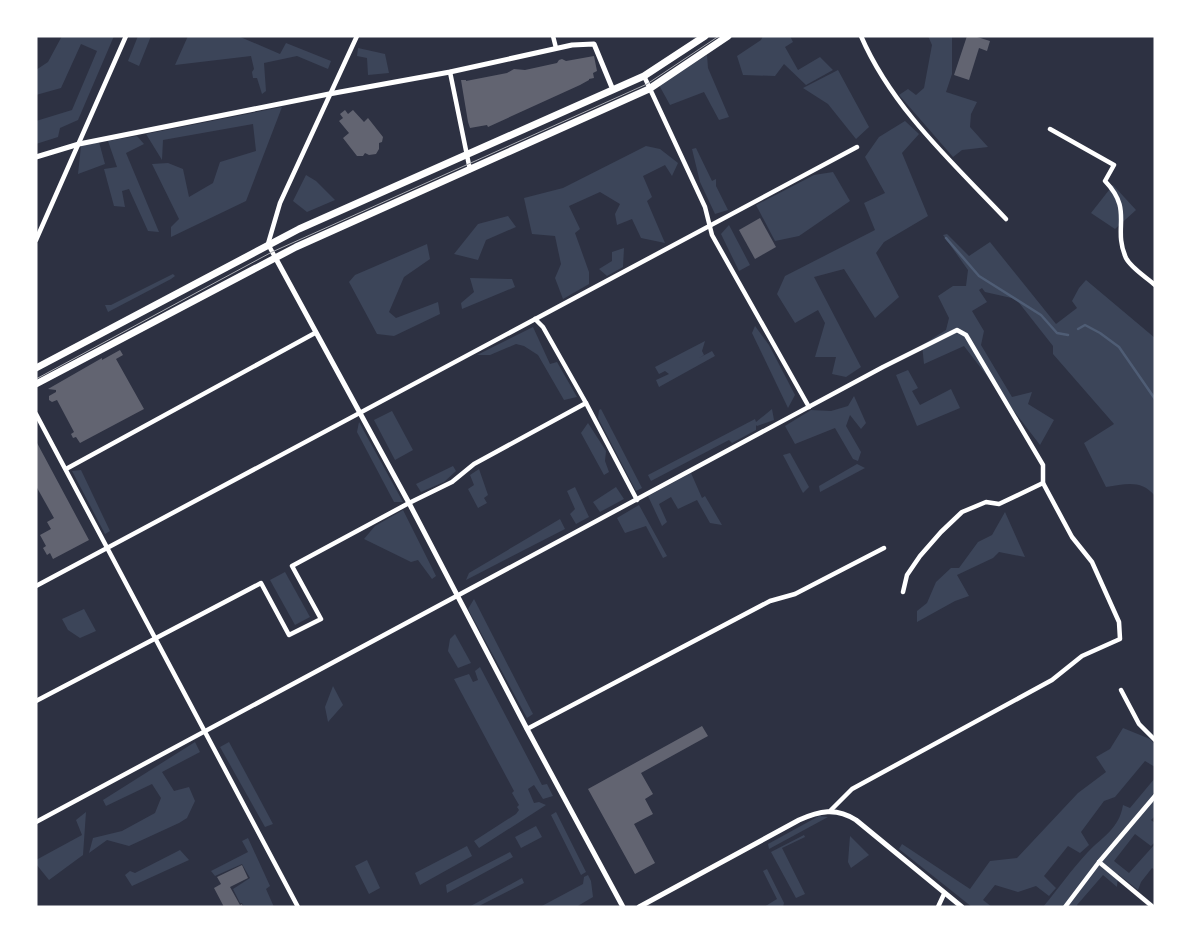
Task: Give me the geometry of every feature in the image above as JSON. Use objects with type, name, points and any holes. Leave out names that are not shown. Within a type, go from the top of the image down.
[{"type":"main road","points":[[36,368],[268,244],[644,76],[705,36]]},
{"type":"main road","points":[[36,384],[275,257],[649,89],[728,36]]},
{"type":"street","points":[[36,240],[126,36]]},
{"type":"street","points":[[357,36],[280,204],[268,244],[409,503],[623,907]]},
{"type":"street","points":[[553,36],[556,48]]},
{"type":"street","points":[[861,36],[870,57],[906,112],[1006,219]]},
{"type":"street","points":[[36,158],[79,144],[450,72],[556,48],[594,44],[613,90]]},
{"type":"street","points":[[450,72],[470,170]]},
{"type":"street","points":[[644,76],[705,207],[712,235],[809,407]]},
{"type":"street","points":[[1050,129],[1114,165],[1105,181],[1116,192],[1122,210],[1121,244],[1127,260],[1155,285]]},
{"type":"street","points":[[36,586],[857,147]]},
{"type":"street","points":[[535,319],[543,327],[586,403],[637,500]]},
{"type":"street","points":[[36,822],[895,360],[957,330],[966,335],[1032,444],[1043,465],[1043,483],[1072,537],[1092,562],[1119,622],[1120,639],[1082,656],[1052,680],[852,789],[831,810]]},
{"type":"street","points":[[66,469],[315,333]]},
{"type":"street","points":[[36,700],[261,583],[289,635],[305,627],[321,618],[292,566],[452,482],[474,464],[586,403]]},
{"type":"street","points":[[36,414],[298,907]]},
{"type":"street","points":[[903,592],[907,575],[920,556],[962,512],[986,502],[999,504],[1043,483]]},
{"type":"street","points":[[528,730],[770,602],[794,594],[884,548]]},
{"type":"street","points":[[1121,690],[1139,724],[1155,740]]},
{"type":"street","points":[[1065,907],[1099,862],[1155,796]]},
{"type":"street","points":[[639,907],[799,820],[815,813],[831,810],[848,815],[856,820],[962,907]]},
{"type":"street","points":[[1099,862],[1154,907]]},
{"type":"street","points":[[938,907],[944,894]]},
{"type":"shaded area","points":[[62,36],[114,36],[78,120],[60,128],[58,137],[36,144],[36,121],[72,110],[97,51],[81,44],[61,88],[36,95],[36,70],[48,62]]},
{"type":"shaded area","points":[[138,36],[151,36],[139,66],[128,61]]},
{"type":"shaded area","points":[[188,36],[238,36],[280,54],[286,43],[331,61],[328,69],[297,56],[264,63],[266,91],[262,94],[257,78],[253,78],[252,72],[254,69],[251,56],[175,65]]},
{"type":"shaded area","points":[[763,36],[790,36],[793,42],[785,47],[798,70],[820,57],[833,70],[806,85],[784,64],[775,76],[743,75],[737,56],[761,40]]},
{"type":"shaded area","points":[[928,36],[952,36],[952,74],[946,92],[977,102],[971,114],[970,127],[988,147],[962,150],[953,157],[899,95],[908,89],[916,95],[924,88],[932,45]]},
{"type":"shaded area","points":[[358,48],[385,54],[389,73],[368,75],[367,58],[357,56]]},
{"type":"shaded area","points":[[707,55],[708,68],[729,117],[719,120],[704,92],[670,105],[659,85]]},
{"type":"shaded area","points":[[838,70],[869,127],[856,139],[828,104],[803,88]]},
{"type":"shaded area","points":[[282,107],[246,201],[171,237],[171,227],[179,219],[152,164],[168,163],[183,169],[189,197],[213,183],[220,162],[256,151],[253,124],[163,140],[162,160],[146,134]]},
{"type":"shaded area","points":[[905,121],[919,134],[902,153],[928,216],[884,242],[876,253],[899,297],[875,318],[844,269],[814,277],[861,367],[846,377],[832,374],[836,357],[815,357],[825,323],[818,310],[795,323],[777,294],[785,276],[875,230],[864,203],[885,193],[865,157],[879,137]]},
{"type":"shaded area","points":[[137,136],[144,144],[126,153],[159,232],[148,231],[129,189],[122,191],[125,207],[114,206],[104,169],[117,167],[108,141]]},
{"type":"shaded area","points":[[99,142],[105,164],[78,174],[81,146]]},
{"type":"shaded area","points":[[646,146],[660,149],[678,163],[672,176],[665,165],[643,176],[652,197],[647,201],[665,243],[641,238],[632,219],[617,225],[615,214],[620,204],[600,192],[569,206],[580,229],[575,233],[589,272],[589,284],[563,299],[555,278],[561,264],[555,236],[532,234],[524,198],[563,188]]},
{"type":"shaded area","points":[[696,148],[712,181],[716,179],[716,186],[728,210],[715,214],[700,182],[692,149]]},
{"type":"shaded area","points":[[833,172],[850,201],[799,236],[775,241],[756,205],[814,175]]},
{"type":"shaded area","points":[[306,175],[316,181],[335,200],[307,212],[293,201]]},
{"type":"shaded area","points":[[1113,185],[1136,210],[1115,229],[1091,213]]},
{"type":"shaded area","points":[[508,216],[516,227],[486,240],[478,260],[454,254],[478,224]]},
{"type":"shaded area","points":[[729,225],[750,265],[739,271],[721,234]]},
{"type":"shaded area","points":[[947,234],[969,256],[990,242],[1056,324],[1077,308],[1072,301],[1086,280],[1155,338],[1155,496],[1139,485],[1127,484],[1106,487],[1084,443],[1114,424],[1053,354],[1053,346],[1016,299],[985,292],[982,288],[979,290],[987,302],[972,311],[984,331],[981,345],[1012,397],[1032,392],[1028,404],[1054,420],[1040,445],[964,346],[924,364],[922,345],[946,330],[949,318],[938,296],[953,286],[966,286],[968,270],[943,235]]},
{"type":"shaded area","points":[[427,244],[430,259],[404,277],[389,312],[396,318],[438,302],[440,314],[394,336],[377,334],[349,282],[355,275]]},
{"type":"shaded area","points":[[624,248],[623,267],[607,276],[599,269],[612,261],[612,252]]},
{"type":"shaded area","points":[[173,274],[175,276],[171,279],[108,312],[105,305],[111,305]]},
{"type":"shaded area","points":[[470,278],[512,279],[515,287],[462,309],[461,303],[474,292]]},
{"type":"shaded area","points":[[755,326],[769,345],[795,395],[788,408],[752,333]]},
{"type":"shaded area","points":[[533,327],[550,364],[557,362],[577,397],[564,400],[538,355],[524,346],[516,344],[490,355],[477,355]]},
{"type":"shaded area","points":[[705,341],[702,351],[704,355],[699,358],[712,351],[715,356],[659,387],[656,380],[669,374],[665,371],[659,374],[655,367]]},
{"type":"shaded area","points":[[908,370],[918,388],[912,391],[920,405],[951,389],[960,408],[917,426],[896,375]]},
{"type":"shaded area","points":[[854,396],[866,423],[861,429],[850,415],[846,426],[861,452],[858,461],[853,459],[835,428],[795,444],[785,426],[811,410],[831,411],[848,406]]},
{"type":"shaded area","points":[[601,409],[642,488],[636,491],[598,418],[599,410]]},
{"type":"shaded area","points":[[772,409],[774,420],[756,425],[756,430],[732,443],[729,440],[651,481],[648,475],[755,419],[756,422]]},
{"type":"shaded area","points":[[392,411],[413,450],[395,460],[374,420]]},
{"type":"shaded area","points":[[359,422],[403,502],[394,502],[357,432]]},
{"type":"shaded area","points":[[588,423],[606,451],[605,461],[609,472],[604,475],[581,433]]},
{"type":"shaded area","points":[[790,453],[809,487],[803,493],[783,455]]},
{"type":"shaded area","points":[[857,464],[865,468],[820,492],[819,486]]},
{"type":"shaded area","points":[[453,466],[456,471],[444,482],[421,492],[416,484]]},
{"type":"shaded area","points":[[479,469],[488,495],[484,498],[487,503],[478,508],[468,489],[474,485],[470,475]]},
{"type":"shaded area","points":[[81,470],[110,531],[105,534],[72,471]]},
{"type":"shaded area","points":[[691,473],[702,498],[705,496],[722,525],[710,523],[697,500],[678,509],[671,497],[659,504],[667,522],[662,526],[648,496]]},
{"type":"shaded area","points":[[575,487],[589,517],[576,524],[570,514],[575,509],[567,491]]},
{"type":"shaded area","points":[[616,487],[624,499],[600,512],[593,502]]},
{"type":"shaded area","points":[[639,505],[667,556],[663,558],[646,526],[625,533],[617,518]]},
{"type":"shaded area","points":[[403,510],[436,576],[432,579],[418,560],[411,562],[364,539],[375,526]]},
{"type":"shaded area","points":[[1005,512],[1025,557],[999,552],[993,558],[957,575],[969,596],[955,601],[917,622],[917,611],[927,603],[936,582],[951,568],[959,568],[978,542],[992,535]]},
{"type":"shaded area","points":[[560,519],[565,529],[466,580],[469,573]]},
{"type":"shaded area","points":[[285,572],[310,617],[295,625],[270,580]]},
{"type":"shaded area","points":[[474,599],[533,714],[527,718],[468,609]]},
{"type":"shaded area","points":[[84,609],[96,631],[80,638],[68,630],[62,619]]},
{"type":"shaded area","points":[[455,634],[471,663],[458,668],[448,651],[450,639]]},
{"type":"shaded area","points":[[480,667],[542,785],[547,784],[553,796],[543,799],[534,785],[528,789],[534,803],[539,802],[546,805],[479,848],[474,841],[516,814],[519,810],[517,807],[519,805],[512,793],[514,791],[454,679],[469,674],[473,682],[478,680],[475,671]]},
{"type":"shaded area","points":[[333,686],[343,705],[328,722],[325,707]]},
{"type":"shaded area","points":[[1123,728],[1150,739],[1155,744],[1155,767],[1145,761],[1115,797],[1104,801],[1081,832],[1089,845],[1080,853],[1068,846],[1044,876],[1056,888],[1049,896],[1036,886],[1018,892],[995,885],[983,900],[992,907],[972,907],[899,849],[902,844],[970,889],[990,861],[1017,858],[1078,793],[1106,772],[1096,757],[1110,749]]},
{"type":"shaded area","points":[[195,742],[200,752],[162,772],[174,791],[189,787],[195,801],[187,818],[129,846],[107,840],[89,853],[93,838],[122,831],[155,813],[161,798],[152,784],[106,806],[103,800]]},
{"type":"shaded area","points":[[229,742],[273,824],[265,827],[220,747]]},
{"type":"shaded area","points":[[1155,778],[1155,816],[1151,820],[1155,823],[1155,842],[1151,846],[1135,834],[1114,861],[1129,873],[1155,844],[1155,870],[1152,868],[1141,882],[1138,890],[1118,874],[1117,887],[1103,875],[1077,905],[1078,907],[1043,907],[1081,859],[1110,832],[1118,820],[1123,805],[1130,808]]},
{"type":"shaded area","points":[[86,812],[83,855],[49,880],[36,864],[36,860],[82,835],[76,820]]},
{"type":"shaded area","points":[[556,812],[586,872],[581,875],[551,815]]},
{"type":"shaded area","points":[[819,816],[828,817],[769,849],[768,844]]},
{"type":"shaded area","points":[[536,826],[542,837],[521,848],[515,837]]},
{"type":"shaded area","points":[[804,835],[805,837],[782,848],[805,894],[796,898],[771,852]]},
{"type":"shaded area","points":[[850,836],[869,855],[851,868],[848,862]]},
{"type":"shaded area","points":[[248,838],[270,886],[266,889],[274,907],[244,907],[240,903],[233,889],[250,878],[242,864],[215,876],[211,871],[248,852],[242,841]]},
{"type":"shaded area","points":[[467,846],[472,856],[420,885],[415,873]]},
{"type":"shaded area","points":[[180,850],[189,860],[132,886],[125,875],[130,871],[135,873]]},
{"type":"shaded area","points":[[510,852],[513,857],[447,893],[446,885]]},
{"type":"shaded area","points":[[367,860],[380,888],[369,894],[355,866]]},
{"type":"shaded area","points":[[767,869],[784,903],[783,907],[764,907],[777,899],[763,871]]},
{"type":"shaded area","points":[[588,875],[591,881],[593,897],[576,907],[540,907],[583,884],[584,877]]},
{"type":"shaded area","points":[[522,878],[524,883],[477,907],[469,907]]},
{"type":"building","points":[[967,36],[990,41],[987,51],[979,48],[969,80],[954,75]]},
{"type":"building","points":[[594,56],[597,71],[593,73],[594,78],[488,127],[487,125],[470,128],[461,80],[466,81],[507,73],[514,69],[525,70],[557,63],[562,59],[566,61]]},
{"type":"building","points":[[345,110],[348,114],[353,110],[364,122],[368,118],[383,137],[376,154],[369,155],[365,153],[363,156],[357,156],[343,138],[349,133],[339,121],[343,118],[340,114]]},
{"type":"building","points":[[760,218],[776,247],[755,259],[739,230]]},
{"type":"building","points":[[120,350],[123,355],[116,359],[144,409],[80,443],[76,437],[73,438],[71,434],[74,432],[57,400],[52,402],[49,400],[49,396],[56,392],[56,390],[48,389],[102,358],[102,360]]},
{"type":"building","points":[[36,441],[89,540],[53,559],[50,553],[47,555],[43,548],[46,546],[40,535],[51,529],[47,522],[54,518],[36,486]]},
{"type":"building","points":[[702,726],[708,736],[641,773],[653,794],[645,799],[653,814],[634,824],[655,863],[635,874],[588,789]]},
{"type":"building","points":[[242,865],[248,878],[230,887],[243,907],[224,907],[214,888],[221,884],[217,877]]},
{"type":"waterway","points":[[946,238],[979,276],[1041,315],[1057,333],[1068,335]]},
{"type":"waterway","points":[[1078,329],[1085,325],[1119,347],[1155,399]]},
{"type":"tram line","points":[[36,379],[272,252],[647,84],[719,36]]}]
